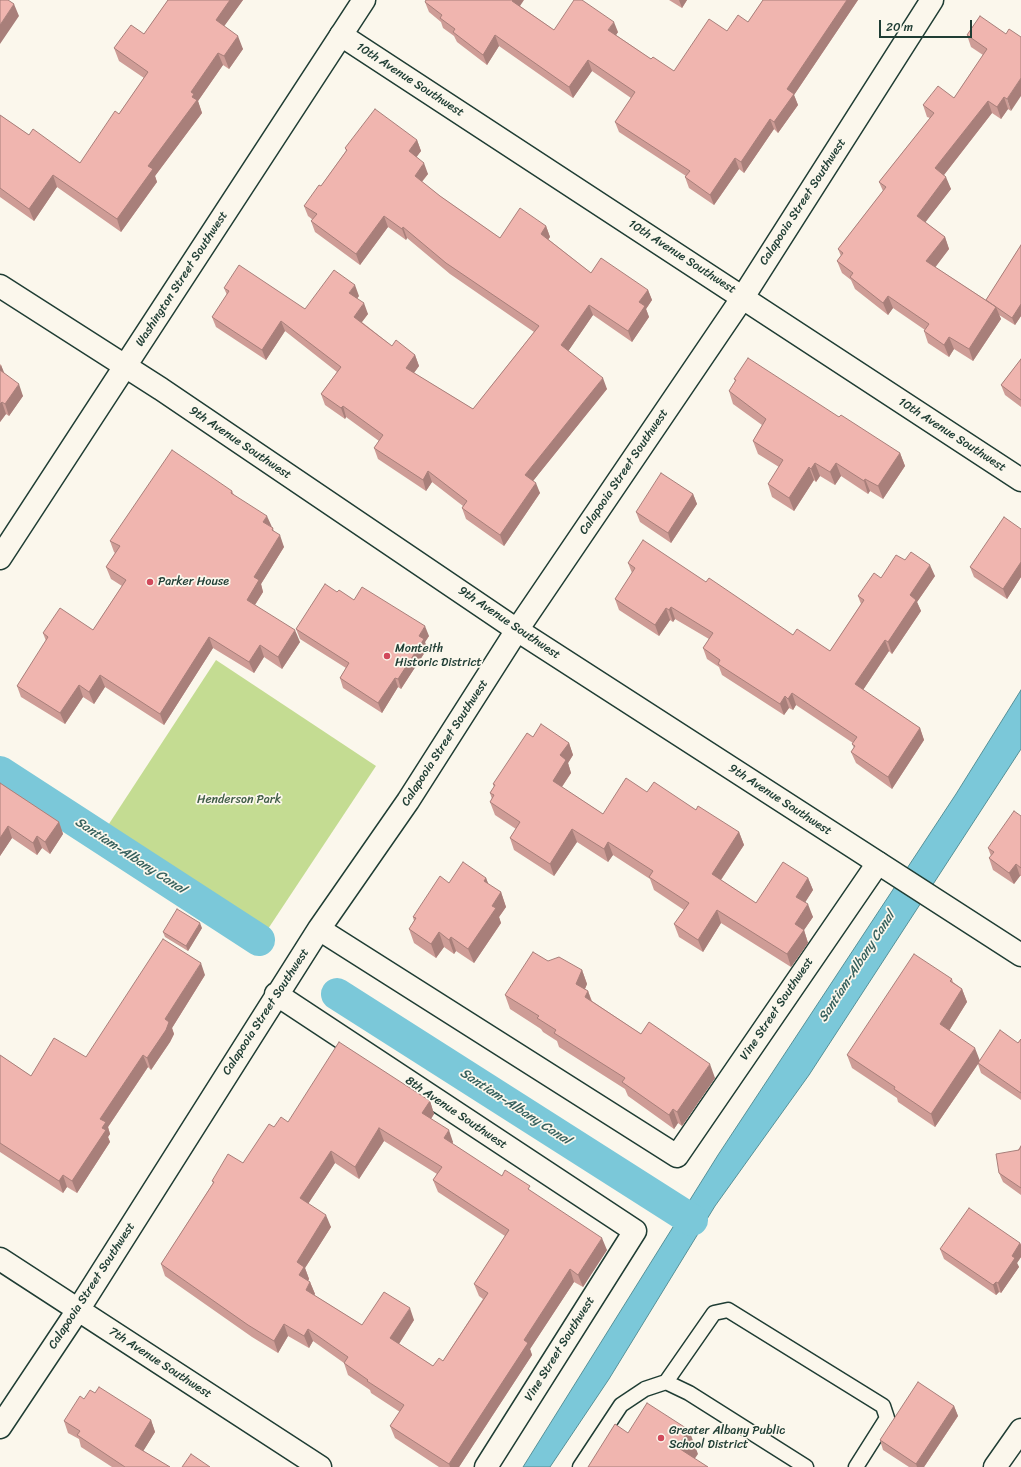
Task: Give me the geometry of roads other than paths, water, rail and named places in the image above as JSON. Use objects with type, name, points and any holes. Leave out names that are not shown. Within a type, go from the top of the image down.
[{"type":"street","name":"Washington Street Southwest","points":[[0,558],[364,0]]},
{"type":"street","name":"Calapooia Street Southwest","points":[[0,1427],[78,1310],[276,994],[319,929],[408,801],[517,630],[743,297],[932,0]]},
{"type":"street","name":"10th Avenue Southwest","points":[[341,35],[1021,480]]},
{"type":"street","name":"9th Avenue Southwest","points":[[0,286],[126,367],[517,630],[1021,955]]},
{"type":"street","name":"Vine Street Southwest","points":[[319,929],[677,1156],[885,867]]},
{"type":"street","name":"8th Avenue Southwest","points":[[276,994],[635,1231]]},
{"type":"street","name":"Vine Street Southwest","points":[[486,1467],[635,1231]]},
{"type":"street","name":"7th Avenue Southwest","points":[[0,1259],[320,1467]]},
{"type":"street","points":[[996,1467],[1018,1440]]},
{"type":"lane","points":[[580,1467],[622,1406],[645,1389],[666,1382],[714,1313],[728,1310],[883,1406],[887,1418],[856,1467]]},
{"type":"lane","points":[[666,1382],[689,1393],[806,1467]]},
{"type":"water","points":[[1021,690],[1021,749],[809,1075],[715,1206],[609,1379],[550,1467],[523,1467],[718,1155],[956,794]]},
{"type":"waterway","name":"Santiam-Albany Canal","points":[[0,772],[259,940]]},
{"type":"waterway","name":"Santiam-Albany Canal","points":[[337,994],[692,1220]]},
{"type":"place","name":"Parker House","points":[[150,582]]},
{"type":"place","name":"Monteith Historic District","points":[[387,656]]},
{"type":"place","name":"Greater Albany Public School District","points":[[661,1438]]},
{"type":"park label","name":"Henderson Park","points":[[239,800]]}]
